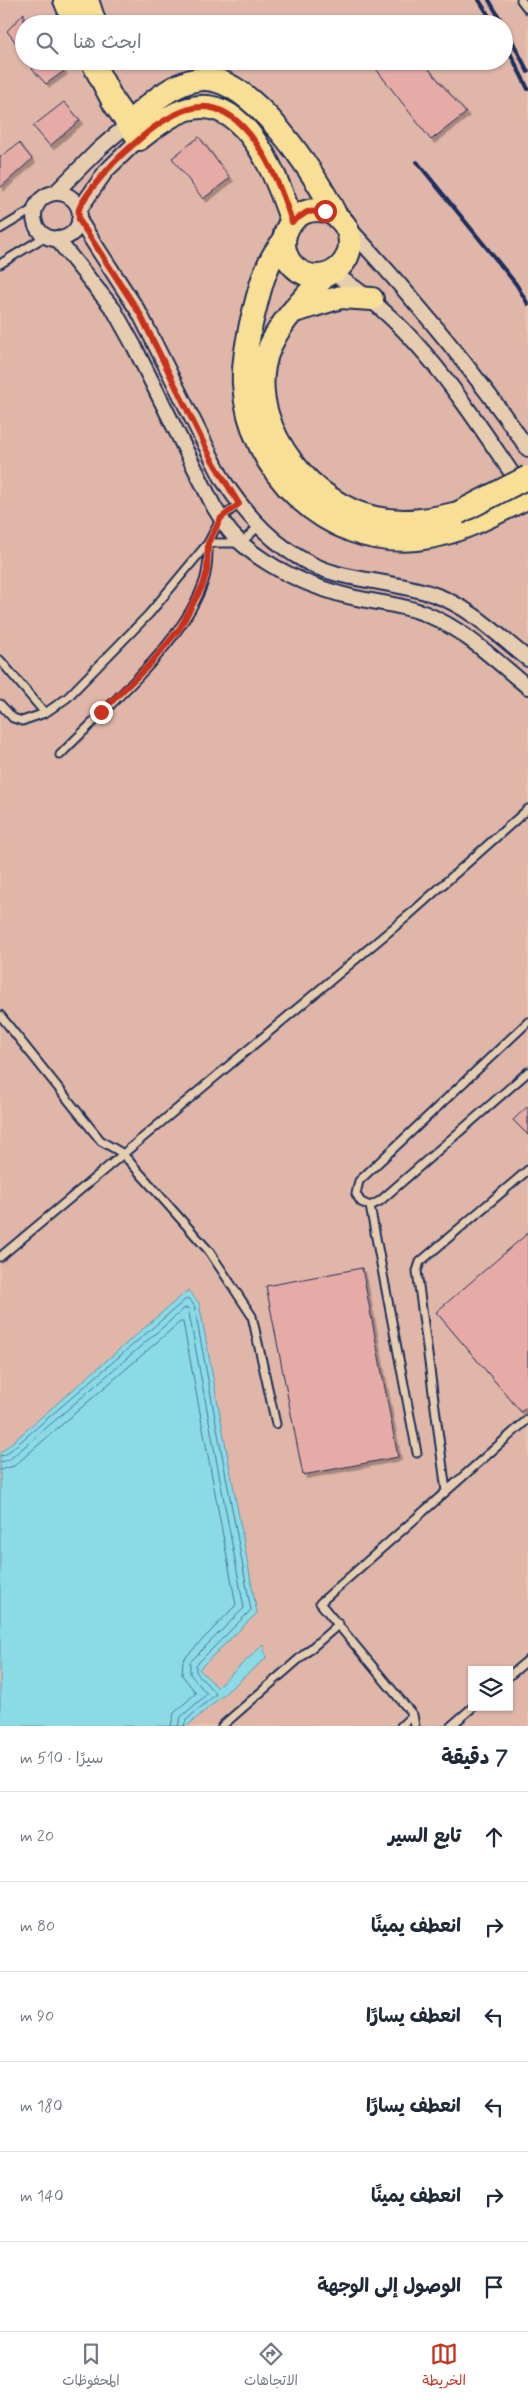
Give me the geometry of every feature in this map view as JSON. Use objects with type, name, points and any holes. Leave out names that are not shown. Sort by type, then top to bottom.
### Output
[{"type":"main road","points":[[71,7],[82,15]]},
{"type":"main road","points":[[97,70],[114,103],[138,128]]},
{"type":"main road","points":[[113,70],[138,128]]},
{"type":"main road","points":[[138,128],[164,95],[193,80],[216,80],[231,85],[257,106],[300,156],[351,239],[351,248],[344,263],[329,274],[292,312],[269,351],[264,366],[263,389],[268,413],[277,437],[289,459],[304,478],[351,510],[375,518],[400,521],[461,521],[528,496]]},
{"type":"main road","points":[[138,128],[188,109],[213,108],[240,123],[264,155],[288,231],[286,254],[299,271],[312,276],[329,274]]},
{"type":"main road","points":[[340,220],[325,211],[313,210],[301,214],[288,231],[267,270],[254,314],[245,357],[244,385],[249,414],[257,442],[273,469],[290,490],[310,509],[355,532],[386,539],[414,540],[440,536],[528,477]]},
{"type":"main road","points":[[292,312],[341,297],[372,299]]},
{"type":"street","points":[[138,128],[99,149],[55,193],[41,199],[35,208],[36,224],[51,237],[114,310],[221,518],[241,543],[277,567],[324,590],[411,609],[438,620],[484,650],[528,687]]},
{"type":"street","points":[[51,237],[71,234],[79,215],[106,171],[138,128]]},
{"type":"street","points":[[55,193],[70,197],[79,215],[140,314],[211,458],[239,504],[259,526],[293,553],[336,573],[416,589],[457,605],[528,659]]},
{"type":"street","points":[[340,220],[383,265],[467,365],[528,449]]},
{"type":"street","points":[[329,274],[372,299],[404,329],[476,421],[528,496]]},
{"type":"lane","points":[[521,0],[528,9]]},
{"type":"lane","points":[[0,229],[35,208]]},
{"type":"lane","points":[[0,264],[51,237]]},
{"type":"lane","points":[[0,704],[18,720],[28,720],[45,713],[67,698],[128,636],[208,543],[221,518],[239,504]]},
{"type":"lane","points":[[208,543],[241,543],[259,526]]},
{"type":"lane","points":[[60,755],[150,664],[180,628],[203,585],[207,571],[208,543]]},
{"type":"lane","points":[[0,660],[45,713]]},
{"type":"lane","points":[[0,1257],[410,914],[528,809]]},
{"type":"lane","points":[[0,1015],[101,1141],[122,1153],[209,1251],[247,1306],[252,1316],[276,1424]]},
{"type":"lane","points":[[528,1022],[359,1181],[356,1188],[357,1197],[365,1205],[370,1206],[387,1195],[528,1072]]},
{"type":"lane","points":[[446,1491],[417,1271],[420,1262],[528,1170]]},
{"type":"lane","points":[[370,1206],[417,1454]]},
{"type":"lane","points":[[415,1726],[413,1715],[320,1603],[528,1419]]},
{"type":"lane","points":[[222,1726],[339,1624]]},
{"type":"lane","points":[[513,1673],[528,1660]]},
{"type":"lane","points":[[451,1726],[468,1711]]},
{"type":"lane","points":[[401,1726],[413,1715]]},
{"type":"shaded area","points":[[0,0],[528,0],[528,1726],[187,1726],[266,1658],[263,1645],[217,1687],[0,1453]]},
{"type":"water","points":[[188,1290],[199,1303],[257,1613],[199,1669],[217,1687],[263,1645],[266,1658],[187,1726],[0,1726],[0,1453]]},
{"type":"building","points":[[15,23],[15,41],[7,31]]},
{"type":"building","points":[[33,70],[64,71],[46,84]]},
{"type":"building","points":[[377,70],[430,70],[466,113],[431,140]]},
{"type":"building","points":[[64,102],[80,120],[50,146],[33,126]]},
{"type":"building","points":[[199,137],[230,178],[203,199],[172,158]]},
{"type":"building","points":[[19,143],[32,159],[0,188],[0,157]]},
{"type":"building","points":[[528,1106],[528,1135],[513,1120]]},
{"type":"building","points":[[528,1233],[528,1406],[521,1412],[436,1312]]},
{"type":"building","points":[[362,1268],[398,1457],[303,1475],[266,1286]]},
{"type":"railway","points":[[479,0],[488,15]]},
{"type":"railway","points":[[489,0],[498,15]]},
{"type":"railway","points":[[513,43],[528,72]]},
{"type":"railway","points":[[513,59],[528,89]]},
{"type":"railway","points":[[417,162],[516,284],[528,304]]},
{"type":"route","points":[[101,712],[150,664],[180,628],[203,585],[207,571],[208,543],[221,518],[239,504],[211,458],[158,347],[140,314],[88,237],[79,220],[79,210],[106,171],[139,139],[169,118],[188,109],[202,107],[213,108],[226,114],[240,123],[254,139],[275,178],[292,222],[301,214],[313,210],[325,211]]}]
